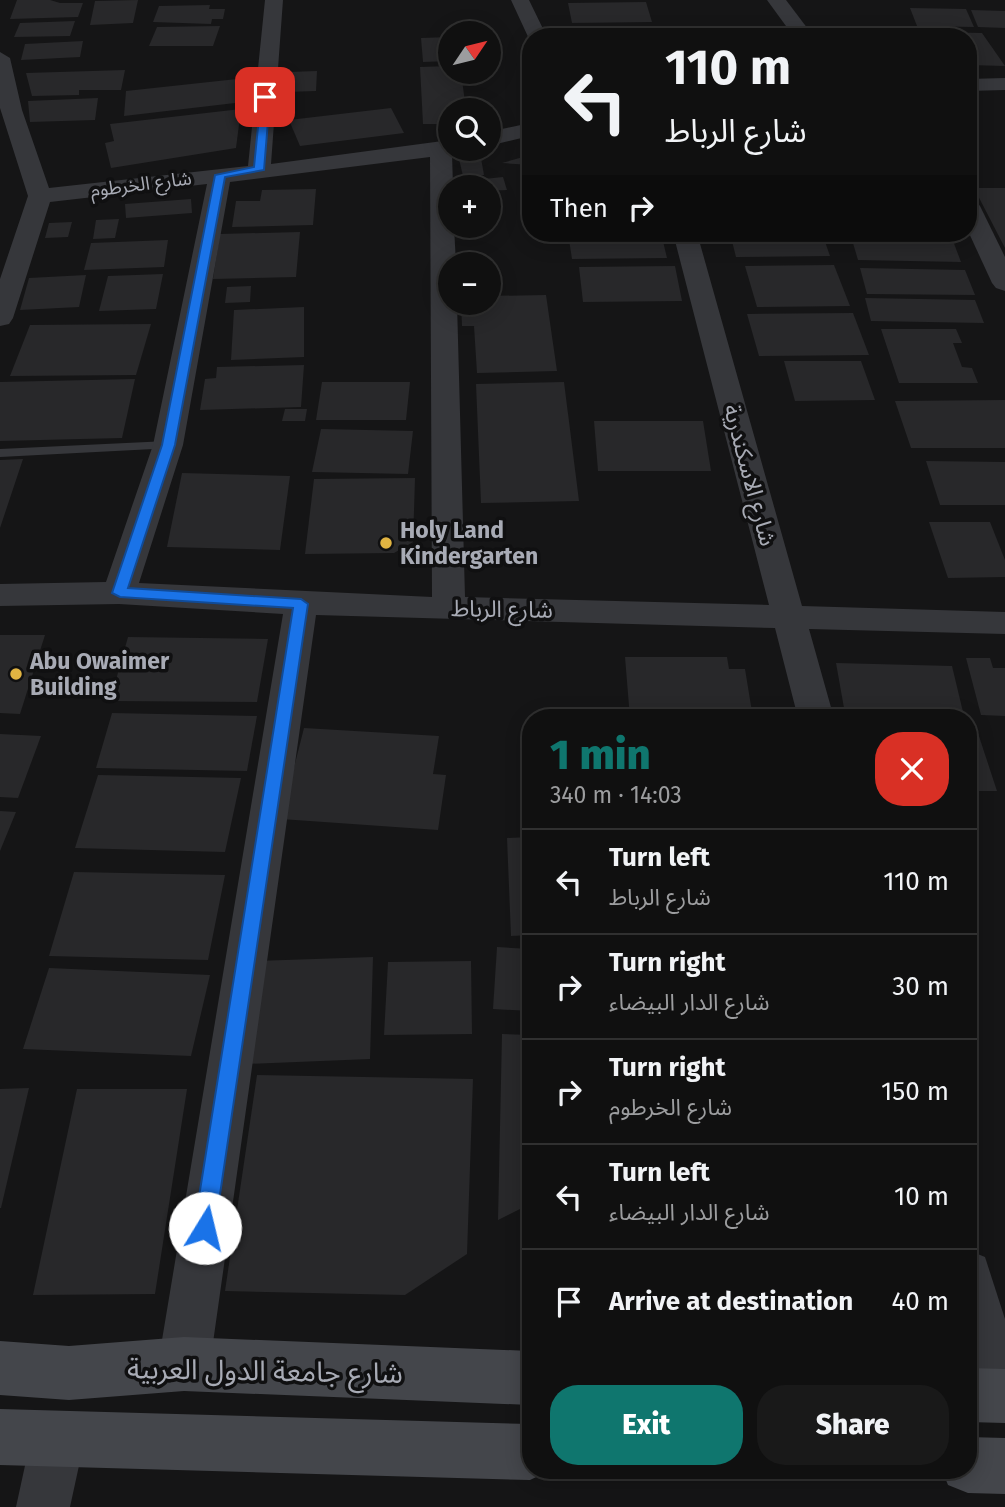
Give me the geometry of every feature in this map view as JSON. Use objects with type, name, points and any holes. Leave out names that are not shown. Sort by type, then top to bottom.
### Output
[{"type":"main road","name":"شارع جامعة الدول العربية","points":[[0,1368],[69,1373],[184,1364],[522,1378]]},
{"type":"main road","points":[[0,1437],[522,1452]]},
{"type":"main road","points":[[977,1465],[1005,1466]]},
{"type":"street","points":[[259,170],[274,0]]},
{"type":"street","points":[[520,0],[533,28]]},
{"type":"street","points":[[776,0],[797,28]]},
{"type":"street","points":[[0,58],[11,110],[40,195],[0,318]]},
{"type":"street","points":[[977,85],[1005,84]]},
{"type":"street","points":[[501,136],[522,132]]},
{"type":"street","name":"شارع الخرطوم","points":[[40,195],[438,149]]},
{"type":"street","points":[[445,161],[449,607]]},
{"type":"street","points":[[120,593],[168,445],[220,175]]},
{"type":"street","points":[[977,225],[1005,283]]},
{"type":"street","name":"شارع الاسكندرية","points":[[687,242],[814,709]]},
{"type":"street","name":"شارع الرباط","points":[[0,595],[120,593],[301,604],[1005,623]]},
{"type":"street","points":[[184,1364],[301,604]]},
{"type":"street","points":[[977,1323],[989,1389]]},
{"type":"street","points":[[43,1507],[58,1438]]},
{"type":"lane","points":[[0,453],[168,445]]},
{"type":"building","points":[[17,0],[83,3],[78,17],[10,19]]},
{"type":"building","points":[[138,0],[133,23],[90,25],[95,1]]},
{"type":"building","points":[[646,2],[652,22],[572,23],[568,3]]},
{"type":"building","points":[[210,5],[209,9],[225,9],[223,19],[212,19],[211,24],[153,22],[159,6]]},
{"type":"building","points":[[910,8],[966,9],[974,27],[917,26]]},
{"type":"building","points":[[971,10],[1005,11],[1005,28],[978,27]]},
{"type":"building","points":[[75,21],[70,36],[14,37],[20,23]]},
{"type":"building","points":[[220,26],[213,46],[149,46],[157,27]]},
{"type":"building","points":[[977,33],[982,33],[1005,66],[977,65]]},
{"type":"building","points":[[438,37],[438,61],[423,62],[421,38]]},
{"type":"building","points":[[83,41],[80,57],[21,60],[25,44]]},
{"type":"building","points":[[438,66],[438,84],[463,84],[464,98],[438,98],[438,124],[423,124],[420,67]]},
{"type":"building","points":[[125,70],[121,90],[79,90],[79,95],[32,96],[26,73]]},
{"type":"building","points":[[317,71],[316,91],[286,92],[288,72]]},
{"type":"building","points":[[237,79],[235,103],[124,116],[126,91]]},
{"type":"building","points":[[98,98],[95,120],[30,122],[28,101]]},
{"type":"building","points":[[391,108],[404,133],[300,146],[289,120]]},
{"type":"building","points":[[241,109],[236,148],[111,168],[105,143],[114,141],[110,124]]},
{"type":"building","points":[[522,157],[522,164],[502,163]]},
{"type":"building","points":[[459,161],[482,161],[484,175],[463,175]]},
{"type":"building","points":[[503,177],[507,190],[501,190]]},
{"type":"building","points":[[977,188],[1005,188],[1005,248],[977,194]]},
{"type":"building","points":[[316,189],[313,225],[232,227],[236,201],[260,201],[262,190]]},
{"type":"building","points":[[191,199],[192,213],[126,218],[125,204]]},
{"type":"building","points":[[119,219],[115,238],[93,239],[96,220]]},
{"type":"building","points":[[72,222],[68,237],[45,238],[49,223]]},
{"type":"building","points":[[300,232],[296,277],[213,279],[220,234]]},
{"type":"building","points":[[168,240],[164,267],[84,270],[91,243]]},
{"type":"building","points":[[569,242],[663,242],[667,258],[572,259]]},
{"type":"building","points":[[732,242],[825,242],[830,256],[736,257]]},
{"type":"building","points":[[853,242],[953,242],[961,262],[858,260]]},
{"type":"building","points":[[834,265],[850,306],[757,307],[745,266]]},
{"type":"building","points":[[675,266],[682,301],[583,302],[579,267]]},
{"type":"building","points":[[860,268],[965,270],[975,295],[867,294]]},
{"type":"building","points":[[163,274],[156,309],[99,311],[108,276]]},
{"type":"building","points":[[86,275],[79,307],[20,310],[29,278]]},
{"type":"building","points":[[251,286],[250,302],[225,303],[227,287]]},
{"type":"building","points":[[546,295],[557,371],[477,373],[474,326],[462,326],[462,315],[501,315],[501,296]]},
{"type":"building","points":[[865,298],[975,300],[984,323],[871,321]]},
{"type":"building","points":[[304,307],[304,357],[231,360],[234,310]]},
{"type":"building","points":[[853,313],[869,355],[759,356],[747,314]]},
{"type":"building","points":[[151,324],[136,375],[10,376],[30,325]]},
{"type":"building","points":[[881,329],[956,329],[962,343],[953,343],[962,367],[972,368],[978,383],[899,383]]},
{"type":"building","points":[[784,361],[861,361],[875,400],[795,401]]},
{"type":"building","points":[[304,365],[301,407],[200,410],[205,379],[216,378],[217,367]]},
{"type":"building","points":[[135,379],[122,438],[0,441],[0,382]]},
{"type":"building","points":[[322,382],[410,382],[406,420],[316,420]]},
{"type":"building","points":[[564,382],[579,501],[481,503],[476,384]]},
{"type":"building","points":[[1005,400],[1005,448],[911,448],[895,401]]},
{"type":"building","points":[[285,409],[307,409],[305,421],[282,421]]},
{"type":"building","points":[[594,421],[703,421],[711,471],[598,471]]},
{"type":"building","points":[[321,429],[413,431],[408,474],[312,472]]},
{"type":"building","points":[[23,459],[0,528],[0,460]]},
{"type":"building","points":[[926,461],[1005,462],[1005,505],[940,505]]},
{"type":"building","points":[[182,473],[290,476],[280,550],[167,547]]},
{"type":"building","points":[[415,478],[413,542],[394,553],[305,554],[314,479]]},
{"type":"building","points":[[929,522],[990,522],[1005,560],[1005,577],[948,578]]},
{"type":"building","name":"Abu Owaimer Building","points":[[0,635],[45,635],[20,714],[0,713]]},
{"type":"building","points":[[128,637],[268,639],[257,702],[110,701]]},
{"type":"building","points":[[625,657],[727,657],[729,669],[745,669],[752,709],[629,709]]},
{"type":"building","points":[[966,658],[990,658],[993,668],[1005,668],[1005,716],[981,715]]},
{"type":"building","points":[[836,663],[952,666],[962,709],[874,709],[844,708]]},
{"type":"building","points":[[112,713],[257,716],[247,771],[96,768]]},
{"type":"building","points":[[304,728],[439,736],[433,774],[446,775],[438,830],[281,819]]},
{"type":"building","points":[[977,730],[997,791],[977,791]]},
{"type":"building","points":[[0,734],[41,736],[18,798],[0,797]]},
{"type":"building","points":[[98,775],[241,778],[225,852],[75,848]]},
{"type":"building","points":[[0,811],[16,812],[0,851]]},
{"type":"building","points":[[522,837],[522,935],[511,936],[507,838]]},
{"type":"building","points":[[74,872],[225,875],[208,960],[49,956]]},
{"type":"building","points":[[497,947],[522,949],[522,1011],[493,1009]]},
{"type":"building","points":[[373,957],[370,1059],[246,1064],[256,961]]},
{"type":"building","points":[[471,961],[472,1034],[384,1035],[388,962]]},
{"type":"building","points":[[49,968],[210,975],[191,1056],[23,1049]]},
{"type":"building","points":[[502,1034],[522,1035],[522,1208],[498,1220]]},
{"type":"building","points":[[257,1075],[473,1079],[467,1254],[405,1295],[225,1291]]},
{"type":"building","points":[[29,1088],[1,1208],[0,1208],[0,1089]]},
{"type":"building","points":[[77,1089],[187,1089],[155,1294],[33,1295]]},
{"type":"place","name":"Holy Land Kindergarten","points":[[386,543]]},
{"type":"place","name":"Abu Owaimer Building","points":[[16,674]]},
{"type":"route","points":[[205,1228],[301,604],[120,593],[168,445],[220,175],[259,170],[265,97]]}]
